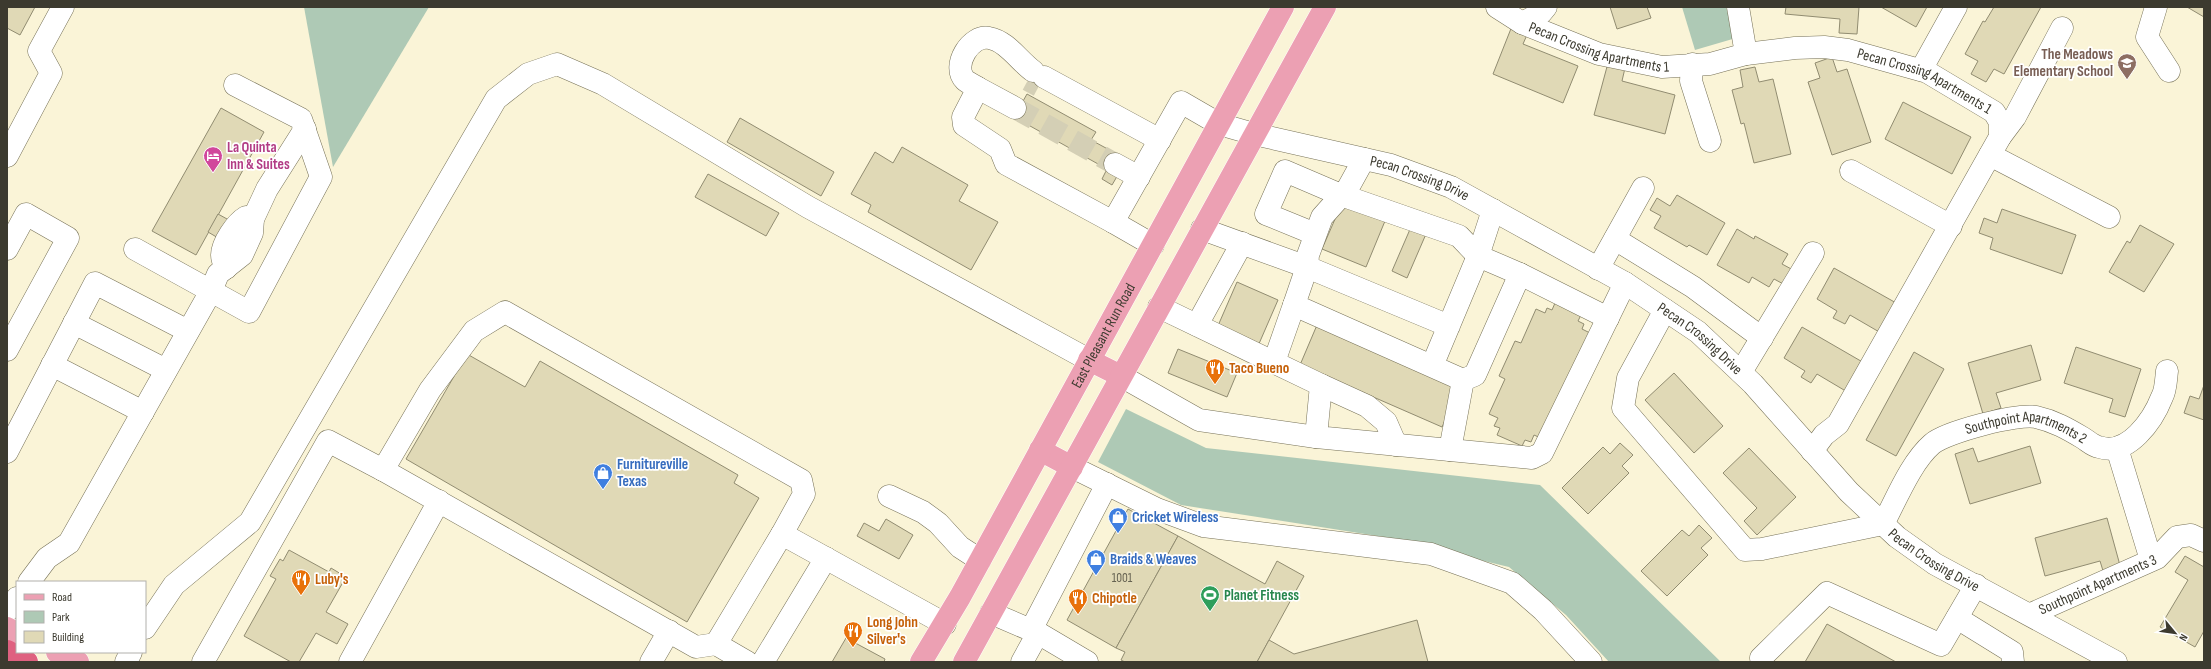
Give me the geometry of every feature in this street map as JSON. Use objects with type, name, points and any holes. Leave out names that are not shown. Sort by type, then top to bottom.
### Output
[{"type":"highway","points":[[7,651],[27,662]]},
{"type":"main road","name":"East Pleasant Run Road","points":[[921,662],[960,597],[1283,7]]},
{"type":"main road","points":[[964,662],[1325,7]]},
{"type":"main road","points":[[1090,360],[1121,376]]},
{"type":"main road","points":[[1040,450],[1072,467]]},
{"type":"main road","points":[[960,597],[991,613]]},
{"type":"main road","points":[[7,628],[16,632]]},
{"type":"main road","points":[[59,653],[78,662]]},
{"type":"street","points":[[7,156],[51,73],[39,51],[63,7]]},
{"type":"street","name":"Pecan Crossing Apartments 1","points":[[1498,7],[1522,23],[1599,54],[1631,62],[1662,67],[1710,64],[1746,54],[1824,47],[1862,54],[1921,70],[1994,112],[2000,122],[1995,146]]},
{"type":"street","points":[[1522,23],[1541,13],[1546,7]]},
{"type":"street","points":[[1738,7],[1746,54]]},
{"type":"street","points":[[1921,70],[1956,7]]},
{"type":"street","points":[[2156,7],[2147,37],[2170,71]]},
{"type":"street","points":[[1812,451],[1824,435],[1838,424],[1995,146],[2015,117],[2062,28]]},
{"type":"street","points":[[1015,108],[964,80],[960,70],[963,57],[970,46],[979,38],[988,37],[998,41],[1039,75],[1160,140],[1113,222]]},
{"type":"street","points":[[146,627],[174,585],[250,522],[496,99],[528,74],[557,64],[603,84],[808,207],[1090,360]]},
{"type":"street","points":[[1692,64],[1691,81],[1710,141]]},
{"type":"street","points":[[135,249],[249,312],[321,177],[302,119],[235,85]]},
{"type":"street","points":[[978,88],[963,117],[964,125],[1000,149],[1006,164],[1153,245]]},
{"type":"street","name":"Pecan Crossing Drive","points":[[1160,140],[1181,102],[1219,124],[1254,134],[1391,165],[1451,188],[1492,210],[1625,283],[1698,332],[1741,372],[1849,492],[1897,537],[1935,564],[2031,614],[2116,662]]},
{"type":"street","points":[[30,581],[47,558],[69,543],[211,291],[218,274],[242,255],[252,232],[253,219],[267,189],[305,129]]},
{"type":"street","points":[[1995,146],[2109,217]]},
{"type":"street","points":[[1274,362],[1307,266],[1308,255],[1322,217],[1348,188],[1364,159]]},
{"type":"street","points":[[1115,164],[1139,177]]},
{"type":"street","points":[[1315,234],[1266,214],[1285,171],[1342,195],[1459,236],[1478,256],[1520,274],[1608,318]]},
{"type":"street","points":[[1851,171],[1951,226]]},
{"type":"street","points":[[1598,269],[1643,188]]},
{"type":"street","points":[[1432,366],[1478,256],[1492,210]]},
{"type":"street","points":[[7,249],[26,214],[68,238],[7,350]]},
{"type":"street","points":[[1202,229],[1307,266],[1449,326]]},
{"type":"street","points":[[1615,239],[1693,287],[1762,338]]},
{"type":"street","points":[[1197,325],[1242,243]]},
{"type":"street","points":[[1741,372],[1813,253]]},
{"type":"street","points":[[1294,305],[1463,380],[1475,375],[1520,274]]},
{"type":"street","points":[[7,452],[95,283],[188,331]]},
{"type":"street","points":[[1121,376],[1199,420],[1316,437],[1532,458],[1542,453],[1625,283]]},
{"type":"street","points":[[1159,307],[1321,384],[1372,410],[1386,422],[1396,445]]},
{"type":"street","points":[[1665,310],[1628,378],[1624,408],[1745,550],[1762,549],[1883,524]]},
{"type":"street","points":[[383,470],[430,390],[474,332],[505,312],[801,480],[804,494],[782,534],[716,644]]},
{"type":"street","points":[[74,323],[166,370]]},
{"type":"street","points":[[52,365],[143,412]]},
{"type":"street","points":[[2151,560],[2117,448],[2135,438],[2151,418],[2163,396],[2167,370]]},
{"type":"street","points":[[1450,450],[1463,380]]},
{"type":"street","points":[[1316,437],[1321,384]]},
{"type":"street","name":"Southpoint Apartments 2","points":[[1883,524],[1918,460],[1933,443],[1955,434],[2005,418],[2035,417],[2059,424],[2099,448],[2117,448]]},
{"type":"street","points":[[203,662],[328,440],[439,501],[696,647],[716,644],[747,662]]},
{"type":"street","points":[[1072,467],[1157,509],[1203,526],[1431,554],[1512,583],[1543,610],[1591,662]]},
{"type":"street","points":[[1022,662],[1034,631],[1107,484]]},
{"type":"street","points":[[889,496],[923,512],[938,523],[960,547],[980,560]]},
{"type":"street","points":[[350,662],[439,501]]},
{"type":"street","points":[[782,534],[945,624]]},
{"type":"street","name":"Southpoint Apartments 3","points":[[2031,614],[2151,560],[2170,547],[2177,537],[2191,535],[2204,541]]},
{"type":"street","points":[[763,662],[826,558]]},
{"type":"street","points":[[1762,662],[1761,658],[1827,594],[1941,645],[1976,585]]},
{"type":"street","points":[[7,612],[16,599]]},
{"type":"street","points":[[991,613],[1034,631],[1073,659]]},
{"type":"street","points":[[1957,618],[2012,652],[2012,662]]},
{"type":"street","points":[[651,662],[668,631]]},
{"type":"street","points":[[126,662],[130,653]]},
{"type":"green space","points":[[304,7],[429,7],[333,167]]},
{"type":"green space","points":[[1682,7],[1726,7],[1736,38],[1695,50]]},
{"type":"green space","points":[[1126,409],[1206,448],[1540,485],[1721,662],[1609,662],[1566,615],[1509,567],[1384,537],[1181,505],[1098,462]]},
{"type":"building","points":[[7,7],[35,7],[20,35],[7,28]]},
{"type":"building","points":[[1610,7],[1647,7],[1651,18],[1617,29]]},
{"type":"building","points":[[1786,7],[1859,7],[1857,34],[1839,33],[1840,19],[1785,14]]},
{"type":"building","points":[[1881,7],[1927,7],[1916,27]]},
{"type":"building","points":[[1994,7],[2041,7],[2004,74],[1994,69],[1986,82],[1971,74],[1978,61],[1965,54],[1983,21],[1985,22]]},
{"type":"building","points":[[2187,7],[2204,7],[2204,17]]},
{"type":"building","points":[[1514,21],[1530,28],[1523,44],[1578,66],[1563,103],[1493,74]]},
{"type":"building","points":[[1832,57],[1837,72],[1847,69],[1871,142],[1832,155],[1808,82],[1820,78],[1815,63]]},
{"type":"building","points":[[1608,63],[1625,68],[1622,81],[1675,95],[1665,134],[1594,115]]},
{"type":"building","points":[[1755,67],[1759,82],[1773,79],[1791,154],[1754,163],[1744,123],[1741,124],[1732,90],[1743,87],[1740,70]]},
{"type":"building","points":[[1027,94],[1096,132],[1091,140],[1117,154],[1119,173],[1112,185],[1102,179],[1107,169],[1014,117]]},
{"type":"building","points":[[1903,102],[1971,137],[1952,174],[1885,139]]},
{"type":"building","name":"La Quinta Inn & Suites","points":[[221,108],[264,132],[196,255],[152,231]]},
{"type":"building","points":[[740,118],[834,172],[821,196],[727,142]]},
{"type":"building","points":[[902,147],[968,185],[959,201],[998,222],[971,270],[868,212],[871,205],[851,194],[875,152],[893,163]]},
{"type":"building","points":[[708,174],[779,213],[766,236],[695,197]]},
{"type":"building","points":[[1677,195],[1725,223],[1707,255],[1689,245],[1687,247],[1654,228],[1661,216],[1650,210],[1657,198],[1670,206]]},
{"type":"building","points":[[1342,203],[1385,221],[1366,267],[1322,249]]},
{"type":"building","points":[[2002,209],[2076,235],[2062,274],[1990,249],[1993,238],[1979,233],[1984,218],[1997,223]]},
{"type":"building","points":[[218,214],[247,230],[237,249],[208,232]]},
{"type":"building","points":[[2140,225],[2174,244],[2144,292],[2109,272],[2127,241],[2130,243]]},
{"type":"building","points":[[1411,227],[1426,234],[1407,278],[1392,271]]},
{"type":"building","points":[[1737,229],[1754,239],[1755,236],[1788,254],[1782,264],[1795,271],[1787,286],[1774,279],[1769,287],[1752,277],[1749,283],[1717,265]]},
{"type":"building","points":[[1834,268],[1898,304],[1881,333],[1850,315],[1845,324],[1833,318],[1837,311],[1817,299]]},
{"type":"building","points":[[1237,282],[1278,300],[1258,346],[1217,328]]},
{"type":"building","points":[[1555,303],[1581,315],[1578,321],[1584,324],[1582,329],[1592,334],[1545,440],[1534,435],[1531,442],[1525,440],[1522,446],[1497,435],[1500,428],[1494,426],[1498,418],[1489,414],[1505,379],[1499,376],[1515,341],[1521,343],[1536,309],[1545,313],[1547,308],[1552,310]]},
{"type":"building","points":[[1317,325],[1460,388],[1442,427],[1300,365]]},
{"type":"building","points":[[1802,327],[1866,364],[1849,393],[1817,374],[1811,383],[1801,377],[1805,371],[1784,358]]},
{"type":"building","points":[[2031,345],[2041,380],[1996,393],[2001,408],[1983,414],[1968,363]]},
{"type":"building","points":[[2076,347],[2141,369],[2125,417],[2109,412],[2113,399],[2064,383]]},
{"type":"building","name":"Taco Bueno","points":[[1178,349],[1237,373],[1227,397],[1168,373]]},
{"type":"building","points":[[1914,352],[1944,369],[1896,456],[1866,440]]},
{"type":"building","name":"Furnitureville Texas","points":[[467,354],[525,387],[540,361],[738,475],[734,483],[759,498],[687,622],[406,459]]},
{"type":"building","points":[[1674,373],[1723,426],[1694,453],[1645,400]]},
{"type":"building","points":[[2204,385],[2204,420],[2184,413],[2190,396],[2199,399]]},
{"type":"building","points":[[1620,443],[1633,455],[1622,466],[1629,473],[1588,514],[1562,488],[1603,447],[1610,454]]},
{"type":"building","points":[[2030,446],[2041,483],[1970,504],[1955,454],[1973,448],[1978,462]]},
{"type":"building","points":[[1749,448],[1796,497],[1757,535],[1744,521],[1757,508],[1723,473]]},
{"type":"building","points":[[1128,509],[1178,536],[1116,648],[1067,620]]},
{"type":"building","points":[[2107,518],[2121,569],[2104,574],[2100,561],[2045,576],[2035,538]]},
{"type":"building","points":[[886,519],[913,535],[899,559],[857,536],[864,523],[879,531]]},
{"type":"building","points":[[1699,525],[1712,538],[1701,548],[1708,555],[1667,596],[1641,571],[1682,530],[1689,536]]},
{"type":"building","name":"Planet Fitness","points":[[1178,536],[1265,584],[1277,561],[1304,576],[1257,662],[1125,662],[1121,660],[1125,652],[1116,648]]},
{"type":"building","name":"Luby's","points":[[289,550],[329,572],[331,568],[346,577],[326,612],[348,624],[337,644],[316,633],[299,662],[291,662],[244,636],[276,579],[270,576],[280,559],[283,561]]},
{"type":"building","points":[[2185,556],[2204,567],[2204,631],[2195,647],[2160,627],[2188,580],[2175,572]]},
{"type":"building","points":[[1417,620],[1428,662],[1257,662],[1269,640],[1294,654]]},
{"type":"building","points":[[1827,624],[1896,662],[1805,662]]},
{"type":"building","name":"Long John Silver's","points":[[846,638],[885,659],[884,662],[832,662]]},
{"type":"tunnel","points":[[1028,80],[1039,86]]},
{"type":"tunnel","points":[[1015,108],[1115,164]]},
{"type":"place","name":"The Meadows Elementary School","points":[[2127,80]]},
{"type":"place","name":"La Quinta Inn & Suites","points":[[213,173]]},
{"type":"place","name":"Taco Bueno","points":[[1215,385]]},
{"type":"place","name":"Furnitureville Texas","points":[[603,490]]},
{"type":"place","name":"Cricket Wireless","points":[[1118,534]]},
{"type":"place","name":"Braids & Weaves","points":[[1096,576]]},
{"type":"place","name":"Luby's","points":[[301,596]]},
{"type":"place","name":"Planet Fitness","points":[[1210,612]]},
{"type":"place","name":"Chipotle","points":[[1078,615]]},
{"type":"place","name":"Long John Silver's","points":[[853,648]]}]
